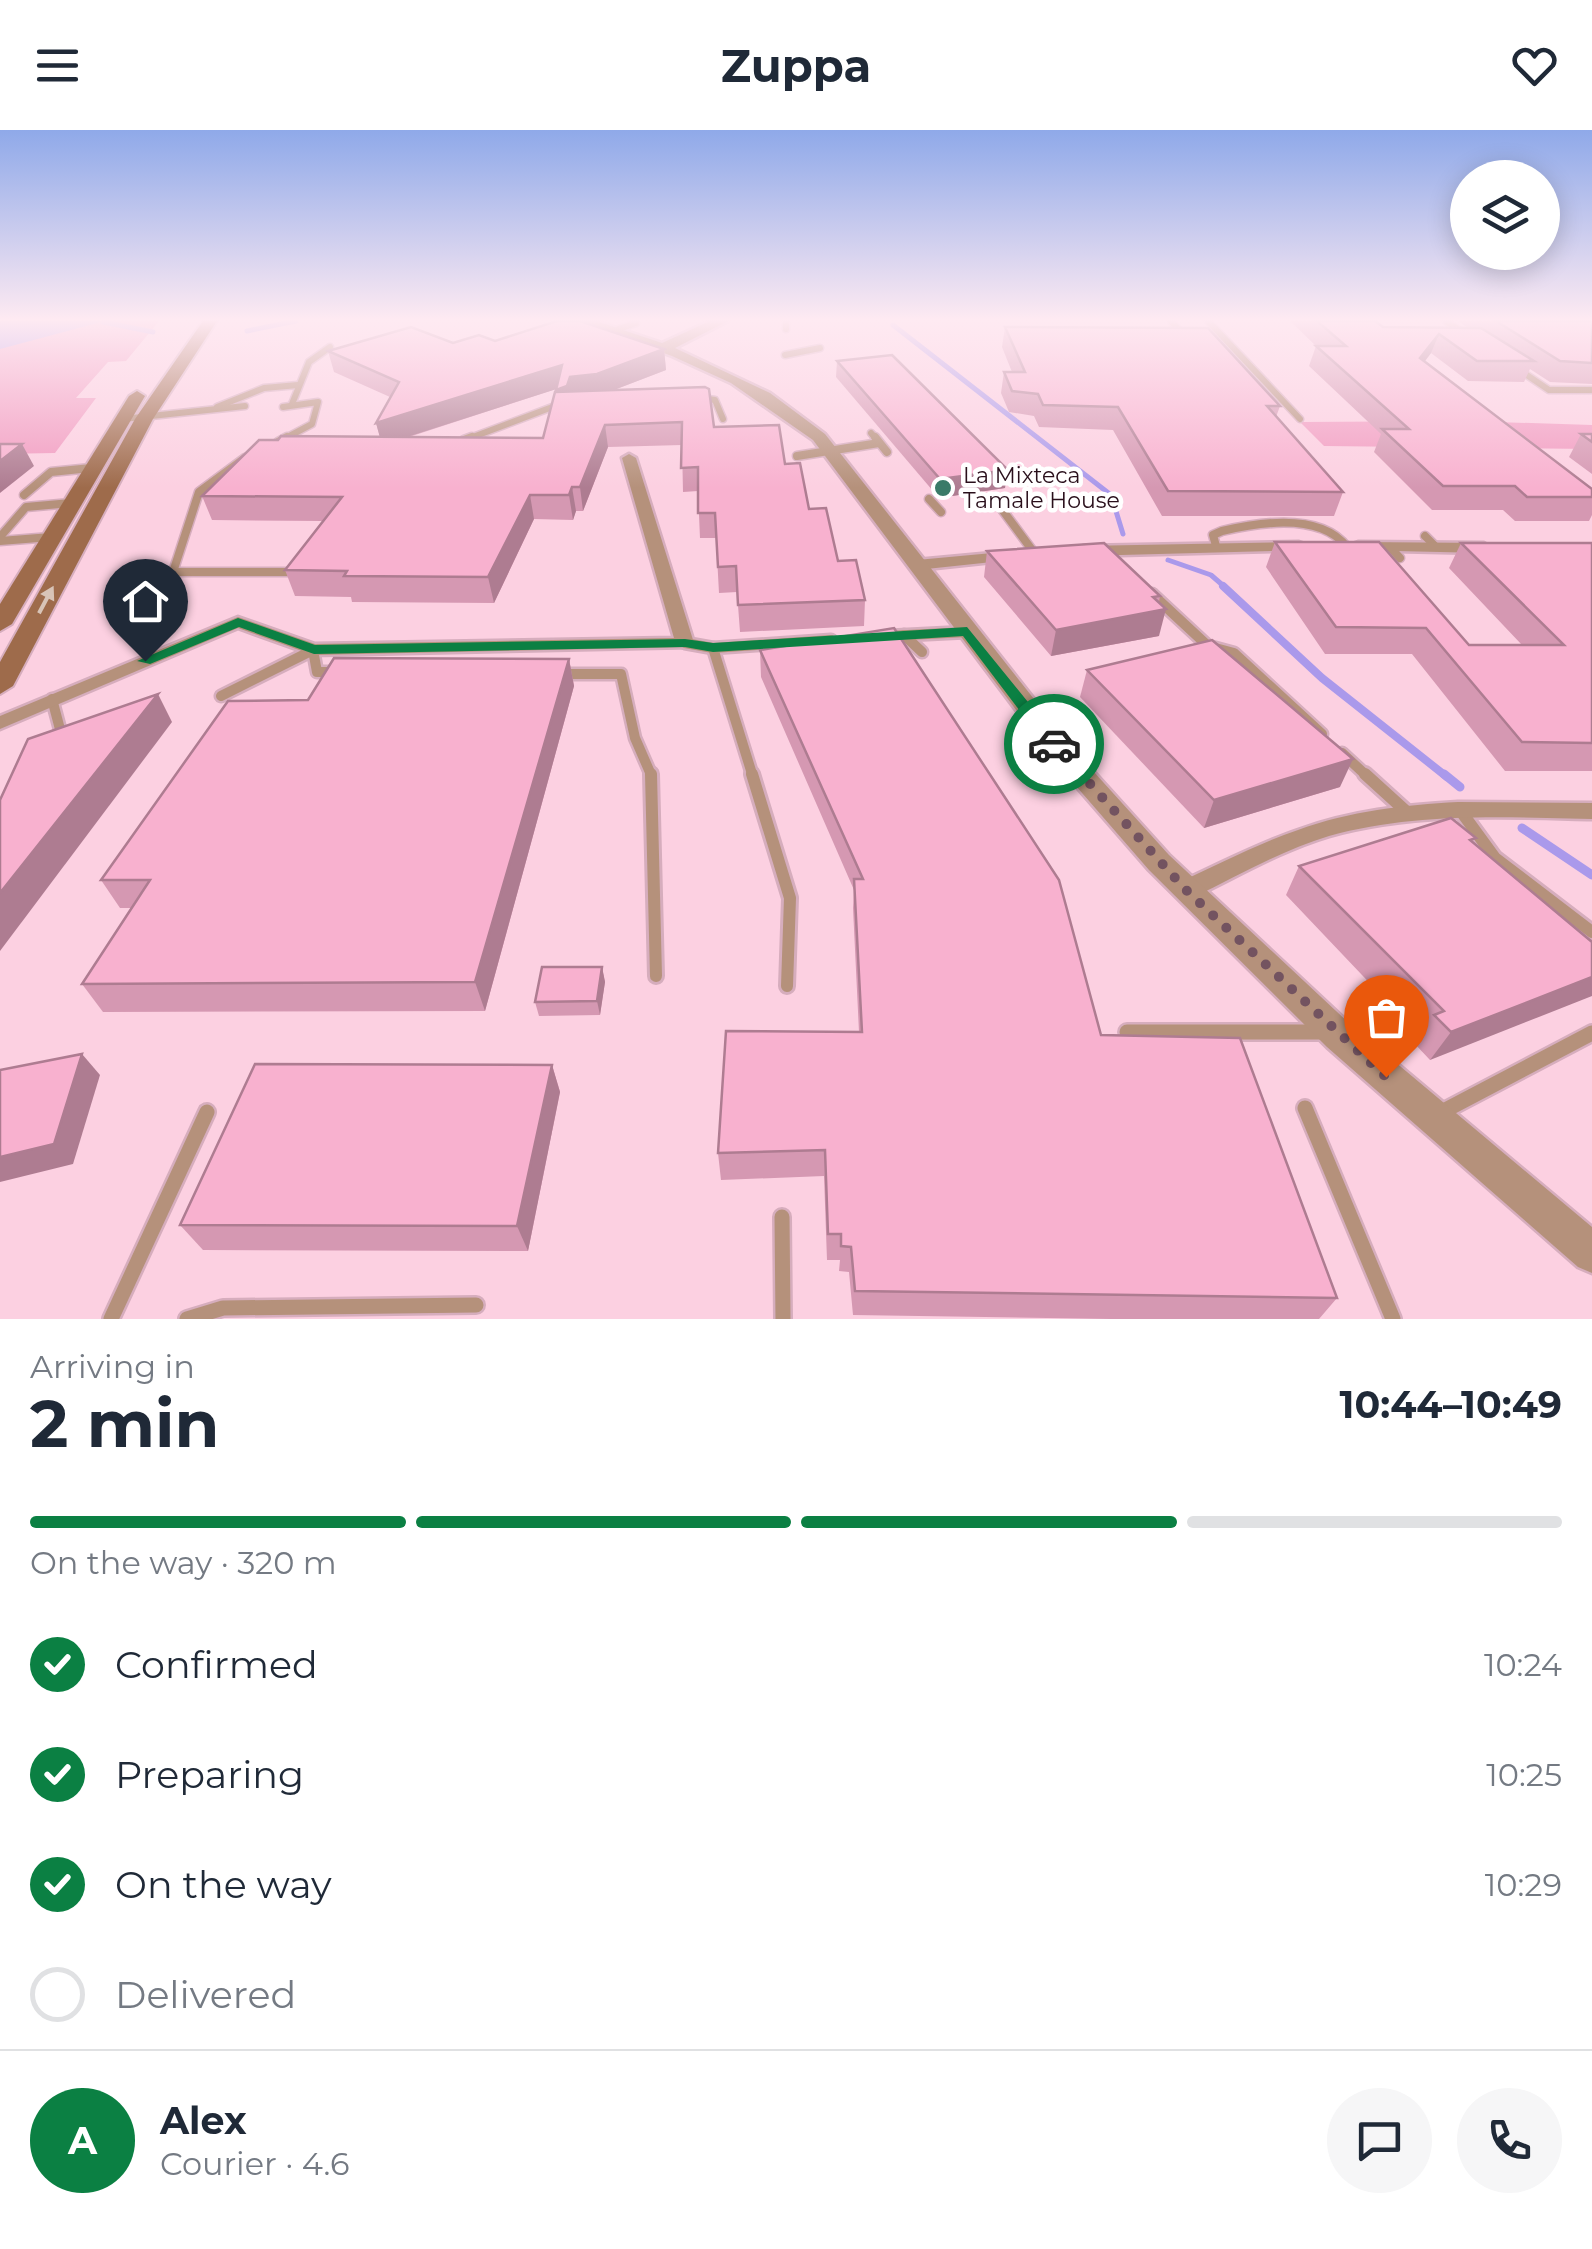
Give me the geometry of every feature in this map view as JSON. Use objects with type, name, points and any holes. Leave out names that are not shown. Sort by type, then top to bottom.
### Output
[{"type":"main road","points":[[0,624],[91,468],[152,376]]},
{"type":"main road","points":[[0,686],[145,417],[173,376]]},
{"type":"street","points":[[733,376],[788,409],[830,450],[1047,736],[1186,890],[1335,1032],[1592,1253]]},
{"type":"street","points":[[0,723],[238,622],[314,650],[685,643],[629,458]]},
{"type":"street","points":[[917,564],[1051,553],[1347,547],[1395,553],[1431,542],[1504,548]]},
{"type":"street","points":[[1186,890],[1326,829],[1409,814],[1460,810],[1592,811]]},
{"type":"lane","points":[[296,572],[173,572],[199,492],[237,462],[312,424],[318,402],[287,404],[303,376]]},
{"type":"lane","points":[[1260,376],[1300,419]]},
{"type":"lane","points":[[1529,376],[1549,390],[1592,390]]},
{"type":"lane","points":[[207,412],[264,388],[298,385]]},
{"type":"lane","points":[[694,396],[714,400],[723,419]]},
{"type":"lane","points":[[451,443],[555,406]]},
{"type":"lane","points":[[122,419],[243,409]]},
{"type":"lane","points":[[871,433],[887,452]]},
{"type":"lane","points":[[797,456],[879,443]]},
{"type":"lane","points":[[24,494],[50,472],[91,468]]},
{"type":"lane","points":[[930,500],[941,512]]},
{"type":"lane","points":[[0,539],[26,507],[71,503]]},
{"type":"lane","points":[[998,504],[1051,553]]},
{"type":"lane","points":[[0,539],[52,537]]},
{"type":"lane","points":[[1146,588],[1208,646],[1234,653],[1409,814]]},
{"type":"lane","points":[[866,637],[967,632]]},
{"type":"lane","points":[[904,634],[922,652]]},
{"type":"lane","points":[[685,643],[713,648],[846,638]]},
{"type":"lane","points":[[713,648],[790,898],[787,986]]},
{"type":"lane","points":[[222,696],[314,650],[317,672],[355,672]]},
{"type":"lane","points":[[545,674],[621,674],[635,738],[654,780],[656,976]]},
{"type":"lane","points":[[49,746],[61,733],[52,700]]},
{"type":"lane","points":[[1460,810],[1496,858],[1592,932]]},
{"type":"lane","points":[[1126,1032],[1335,1032]]},
{"type":"lane","points":[[1432,1116],[1592,1033]]},
{"type":"lane","points":[[1305,1108],[1393,1319]]},
{"type":"lane","points":[[111,1319],[208,1112]]},
{"type":"lane","points":[[782,1216],[784,1319]]},
{"type":"lane","points":[[187,1319],[222,1308],[476,1305]]},
{"type":"shaded area","points":[[0,376],[95,376],[76,398],[96,398],[55,453],[0,454]]},
{"type":"shaded area","points":[[1300,422],[1592,425],[1592,449],[1324,446]]},
{"type":"building","points":[[386,376],[525,376],[376,423],[399,382]]},
{"type":"building","points":[[559,376],[575,376],[570,377],[567,386],[556,390]]},
{"type":"building","points":[[851,376],[914,376],[1008,470],[940,479]]},
{"type":"building","points":[[1006,376],[1253,376],[1280,406],[1267,406],[1343,492],[1168,491],[1118,407],[1043,405],[1038,394],[1012,391]]},
{"type":"building","points":[[1350,376],[1444,376],[1592,489],[1592,497],[1527,497],[1515,486],[1443,486],[1382,429],[1409,429]]},
{"type":"building","points":[[709,389],[714,427],[779,425],[785,464],[800,463],[809,509],[826,508],[838,561],[856,560],[865,600],[738,605],[736,566],[718,567],[715,513],[698,513],[698,467],[681,468],[682,422],[605,425],[580,487],[572,487],[569,495],[530,495],[488,577],[344,576],[347,571],[285,570],[342,497],[202,496],[259,440],[278,440],[281,436],[543,438],[555,392]]},
{"type":"building","points":[[0,444],[22,444],[0,461]]},
{"type":"building","points":[[1275,542],[1379,542],[1469,645],[1564,645],[1461,543],[1592,543],[1592,743],[1522,742],[1426,628],[1336,627]]},
{"type":"building","points":[[1104,543],[1160,596],[1153,597],[1166,609],[1056,630],[987,551]]},
{"type":"building","points":[[894,628],[1059,880],[1101,1035],[1240,1038],[1337,1298],[855,1291],[851,1247],[841,1246],[841,1234],[828,1234],[825,1150],[718,1153],[726,1031],[862,1032],[854,879],[863,879],[760,650]]},
{"type":"building","points":[[1212,640],[1353,759],[1214,800],[1087,670]]},
{"type":"building","points":[[334,658],[569,659],[475,982],[82,984],[150,880],[101,880],[228,701],[308,700]]},
{"type":"building","points":[[158,694],[0,893],[0,800],[28,739]]},
{"type":"building","points":[[1451,818],[1476,838],[1470,840],[1592,942],[1592,977],[1451,1032],[1434,1015],[1444,1011],[1299,866]]},
{"type":"building","points":[[542,967],[602,967],[597,1001],[535,1002]]},
{"type":"building","points":[[82,1054],[54,1144],[0,1157],[0,1070]]},
{"type":"building","points":[[255,1064],[552,1065],[517,1226],[180,1225]]},
{"type":"waterway","points":[[959,376],[1111,495],[1123,534]]},
{"type":"waterway","points":[[1168,560],[1211,575],[1226,588]]},
{"type":"waterway","points":[[1223,586],[1322,678],[1447,777]]},
{"type":"waterway","points":[[1444,774],[1460,787]]},
{"type":"waterway","points":[[1522,828],[1592,875]]},
{"type":"way so far","points":[[1054,744],[1186,890],[1386,1077]]},
{"type":"place","name":"La Mixteca Tamale House","points":[[943,488]]},
{"type":"route","points":[[145,661],[238,622],[314,650],[685,643],[713,648],[967,632],[1054,744]]}]
